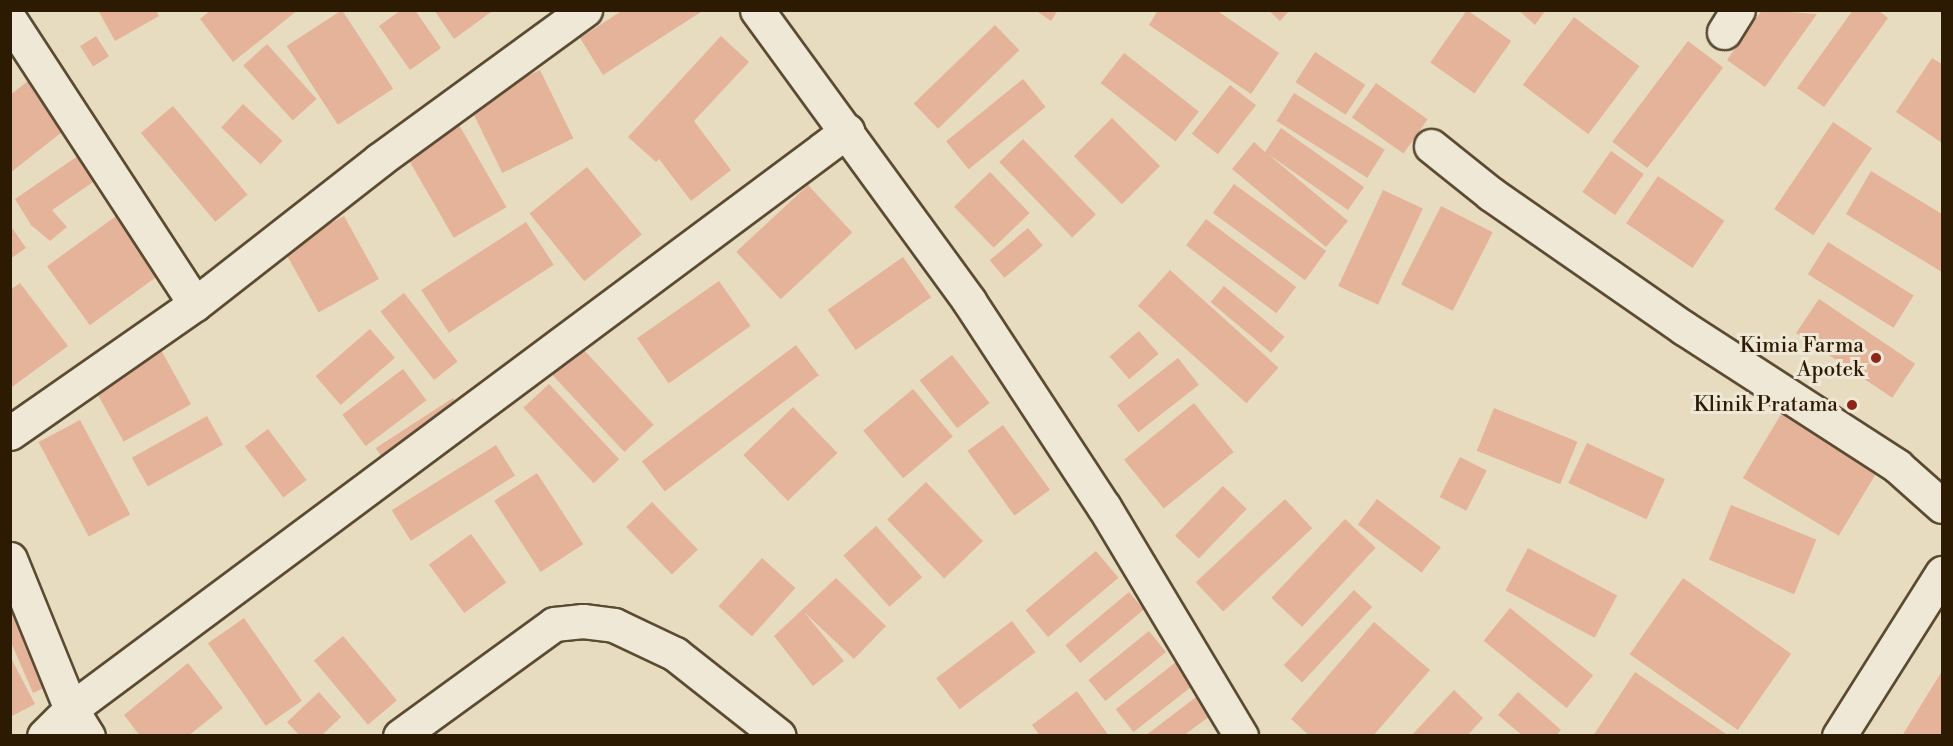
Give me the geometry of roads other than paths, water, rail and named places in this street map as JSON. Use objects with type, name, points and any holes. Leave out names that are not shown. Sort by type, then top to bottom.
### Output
[{"type":"street","points":[[10,433],[195,304],[379,160],[585,10]]},
{"type":"street","points":[[757,10],[969,301],[1077,463],[1241,735]]},
{"type":"street","points":[[10,20],[195,304]]},
{"type":"street","points":[[44,735],[80,722],[847,131]]},
{"type":"street","points":[[1431,146],[1491,194],[1684,328],[1897,466],[1942,506]]},
{"type":"street","points":[[10,559],[80,722]]},
{"type":"street","points":[[1839,735],[1942,573]]},
{"type":"street","points":[[400,735],[554,624],[583,621],[614,626],[675,654],[779,735]]},
{"type":"place","name":"Kimia Farma Apotek","points":[[1876,358]]},
{"type":"place","name":"Klinik Pratama","points":[[1852,405]]}]
